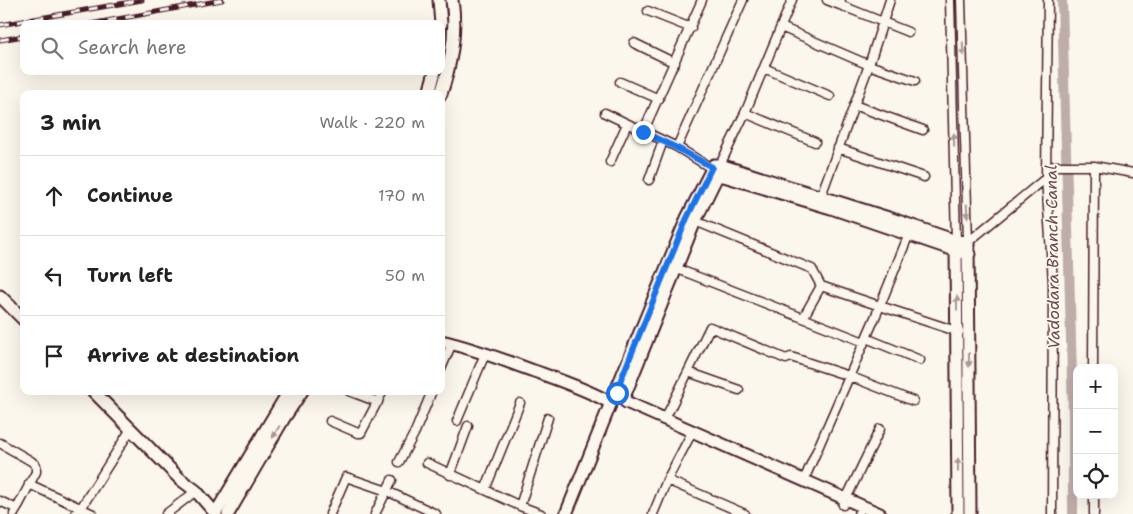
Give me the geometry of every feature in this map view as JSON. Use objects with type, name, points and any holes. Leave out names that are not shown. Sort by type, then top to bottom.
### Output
[{"type":"street","points":[[439,0],[441,20]]},
{"type":"street","points":[[442,90],[448,73],[451,51],[454,12],[452,0]]},
{"type":"street","points":[[643,132],[702,0]]},
{"type":"street","points":[[677,148],[743,0]]},
{"type":"street","points":[[574,514],[687,218],[718,169],[745,113],[792,0]]},
{"type":"street","points":[[827,0],[841,2],[882,23],[908,32]]},
{"type":"street","points":[[819,200],[869,65],[890,0]]},
{"type":"street","points":[[950,0],[956,246],[958,514]]},
{"type":"street","points":[[961,0],[968,248],[970,514]]},
{"type":"street","points":[[1048,0],[1046,178],[1053,283],[1052,514]]},
{"type":"street","points":[[648,11],[691,28]]},
{"type":"street","points":[[781,26],[869,65],[915,81]]},
{"type":"street","points":[[634,43],[675,63]]},
{"type":"street","points":[[764,68],[830,96]]},
{"type":"street","points":[[430,90],[434,75]]},
{"type":"street","points":[[620,82],[659,98]]},
{"type":"street","points":[[854,105],[923,130]]},
{"type":"street","points":[[604,113],[718,169],[819,200],[956,246]]},
{"type":"street","points":[[745,113],[815,142]]},
{"type":"street","points":[[610,162],[626,124]]},
{"type":"street","points":[[649,180],[663,141]]},
{"type":"street","points":[[838,148],[924,177]]},
{"type":"street","points":[[968,248],[1046,178],[1053,166],[1092,166],[1133,174]]},
{"type":"street","points":[[1092,166],[1092,364]]},
{"type":"street","points":[[566,514],[718,169]]},
{"type":"street","points":[[819,200],[909,234],[968,248]]},
{"type":"street","points":[[694,221],[812,268],[821,286],[957,332],[969,334]]},
{"type":"street","points":[[804,480],[880,306],[909,234]]},
{"type":"street","points":[[675,268],[803,318],[920,360]]},
{"type":"street","points":[[803,318],[821,286]]},
{"type":"street","points":[[0,296],[20,316]]},
{"type":"street","points":[[665,419],[710,327],[786,359],[791,356],[913,401]]},
{"type":"street","points":[[447,342],[665,419],[804,480],[845,502],[860,513]]},
{"type":"street","points":[[457,421],[485,354]]},
{"type":"street","points":[[688,372],[739,390]]},
{"type":"street","points":[[97,395],[180,479],[216,511],[229,514],[299,395]]},
{"type":"street","points":[[216,511],[287,395]]},
{"type":"street","points":[[360,395],[378,402]]},
{"type":"street","points":[[330,421],[358,434],[361,433],[381,395]]},
{"type":"street","points":[[399,462],[415,432],[430,395]]},
{"type":"street","points":[[617,401],[689,438],[845,502],[880,514]]},
{"type":"street","points":[[485,490],[520,403]]},
{"type":"street","points":[[520,506],[548,418]]},
{"type":"street","points":[[450,475],[468,426]]},
{"type":"street","points":[[75,514],[81,508],[131,429]]},
{"type":"street","points":[[845,502],[880,429]]},
{"type":"street","points":[[653,514],[667,480],[689,438]]},
{"type":"street","points":[[0,443],[36,465],[36,472],[15,511],[0,500]]},
{"type":"street","points":[[427,463],[450,475],[541,514]]},
{"type":"street","points":[[330,514],[346,477],[387,491],[427,512],[436,514]]},
{"type":"street","points":[[375,514],[392,480]]},
{"type":"street","points":[[667,480],[745,514]]},
{"type":"street","points":[[29,484],[93,514]]},
{"type":"street","points":[[166,514],[198,493]]},
{"type":"street","points":[[1094,499],[1094,514]]},
{"type":"waterway","name":"Vadodara Branch Canal","points":[[1062,0],[1073,415],[1073,514]]},
{"type":"railway","points":[[28,20],[142,0]]},
{"type":"railway","points":[[112,20],[222,0]]},
{"type":"railway","points":[[0,25],[20,21]]},
{"type":"railway","points":[[0,40],[20,37]]},
{"type":"route","points":[[617,393],[615,394],[687,218],[712,167],[643,132]]}]
